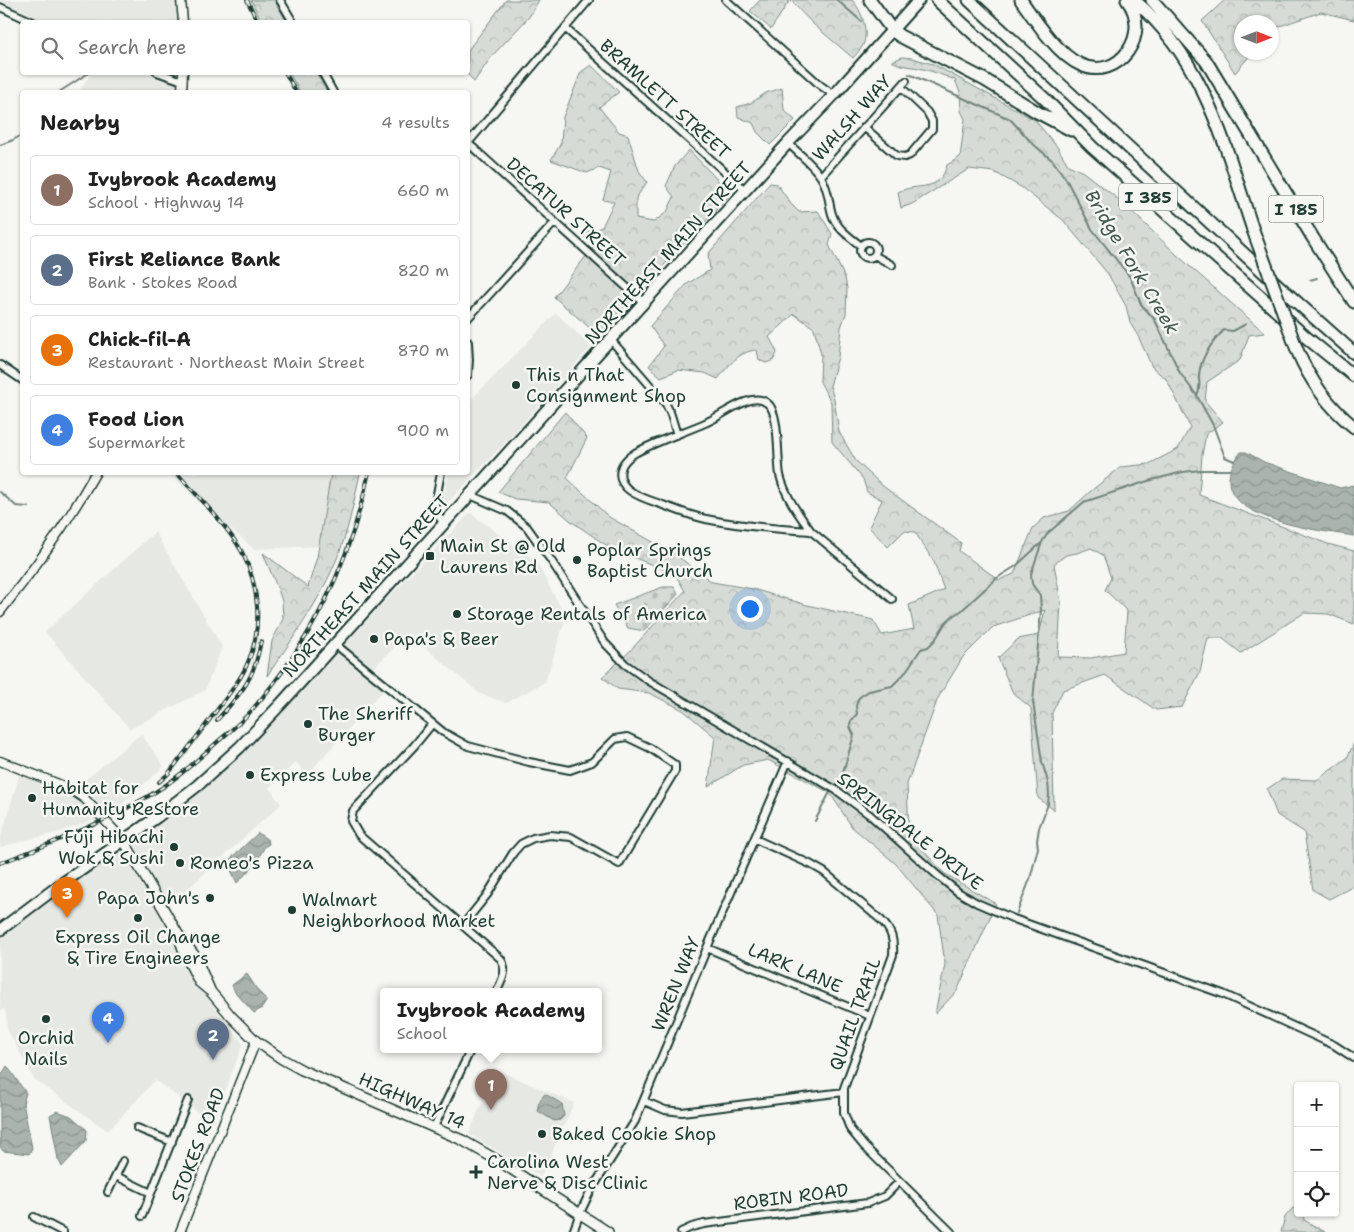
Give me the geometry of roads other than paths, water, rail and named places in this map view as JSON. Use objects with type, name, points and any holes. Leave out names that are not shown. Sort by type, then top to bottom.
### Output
[{"type":"highway","points":[[870,0],[892,30],[910,42],[977,75],[1037,112],[1081,135]]},
{"type":"highway","name":"I 385","points":[[937,0],[970,32],[1046,99],[1092,147],[1308,338],[1354,376]]},
{"type":"highway","name":"I 385","points":[[969,0],[1354,353]]},
{"type":"highway","points":[[1021,0],[1062,51],[1080,65],[1094,68],[1108,66],[1117,62],[1125,55],[1133,43],[1136,19],[1127,0]]},
{"type":"highway","name":"I 185","points":[[1134,0],[1173,42],[1199,83],[1217,121],[1253,230],[1307,373],[1326,401],[1354,427]]},
{"type":"highway","name":"I 185","points":[[1152,0],[1206,61],[1354,302]]},
{"type":"highway","points":[[1162,0],[1206,61]]},
{"type":"main road","name":"NORTHEAST MAIN STREET","points":[[0,930],[170,807],[225,762],[274,712],[788,143],[834,96],[918,0]]},
{"type":"main road","name":"HIGHWAY 14","points":[[124,841],[178,934],[184,952],[199,982],[211,992],[256,1042],[298,1068],[434,1127],[497,1160],[608,1232]]},
{"type":"street","points":[[182,0],[183,20]]},
{"type":"street","points":[[280,0],[292,20]]},
{"type":"street","points":[[470,141],[589,0]]},
{"type":"street","points":[[726,0],[820,86],[834,96]]},
{"type":"street","points":[[0,7],[29,20]]},
{"type":"street","name":"BRAMLETT STREET","points":[[565,28],[746,191]]},
{"type":"street","points":[[165,75],[183,82]]},
{"type":"street","points":[[182,90],[183,75]]},
{"type":"street","points":[[324,75],[332,90]]},
{"type":"street","name":"WALSH WAY","points":[[820,176],[906,81]]},
{"type":"street","points":[[864,128],[897,156],[905,157],[910,155],[932,129],[932,121],[927,112],[901,87]]},
{"type":"street","points":[[788,143],[820,176],[829,193],[832,215],[836,222],[861,246]]},
{"type":"street","name":"DECATUR STREET","points":[[470,145],[644,303]]},
{"type":"street","points":[[470,316],[555,222]]},
{"type":"street","points":[[866,242],[871,243],[876,248],[874,255],[870,258],[862,256],[861,246],[866,242]]},
{"type":"street","points":[[874,255],[892,265]]},
{"type":"street","points":[[611,340],[666,404],[672,415],[677,435]]},
{"type":"street","points":[[0,365],[20,379]]},
{"type":"street","points":[[811,531],[706,518],[648,500],[629,491],[623,484],[621,470],[625,461],[636,453],[707,422],[746,402],[756,400],[766,402],[772,408],[775,416],[778,462],[783,485],[801,518],[811,531],[892,600]]},
{"type":"street","points":[[0,612],[56,539],[94,475]]},
{"type":"street","points":[[440,475],[434,505],[435,511],[444,524]]},
{"type":"street","name":"SPRINGDALE DRIVE","points":[[470,495],[507,511],[526,527],[550,559],[605,643],[625,664],[788,761],[863,809],[958,892],[977,903],[1014,919],[1223,994],[1334,1045],[1354,1058]]},
{"type":"street","points":[[335,644],[432,724],[468,746],[570,770],[586,765],[598,757],[615,739],[623,736],[630,737],[669,759],[676,767],[619,864],[571,837],[550,835],[533,838],[522,844],[513,853],[487,895],[462,925]]},
{"type":"street","points":[[432,724],[353,811],[351,821],[360,835],[499,956],[503,962],[504,975],[498,988]]},
{"type":"street","points":[[0,761],[69,788],[85,799],[124,841]]},
{"type":"street","name":"WREN WAY","points":[[573,1232],[590,1192],[628,1134],[644,1101],[707,948],[788,761]]},
{"type":"street","name":"QUAIL TRAIL","points":[[754,839],[824,872],[882,920],[889,929],[893,938],[893,955],[844,1092],[844,1113],[850,1129],[864,1146],[951,1232]]},
{"type":"street","name":"LARK LANE","points":[[707,948],[870,1016]]},
{"type":"street","name":"STOKES ROAD","points":[[180,1232],[256,1042]]},
{"type":"street","points":[[434,1127],[469,1053]]},
{"type":"street","points":[[644,1101],[665,1110],[682,1112],[844,1092]]},
{"type":"street","points":[[142,1216],[188,1100]]},
{"type":"street","points":[[137,1128],[172,1142]]},
{"type":"street","points":[[108,1192],[123,1160]]},
{"type":"street","points":[[116,1176],[151,1193]]},
{"type":"street","name":"ROBIN ROAD","points":[[681,1232],[692,1226],[704,1224],[868,1202],[885,1196],[900,1182]]},
{"type":"street","points":[[34,1217],[63,1232]]},
{"type":"water","points":[[1241,452],[1246,452],[1264,462],[1340,488],[1354,485],[1354,536],[1288,524],[1264,516],[1244,506],[1232,492],[1230,474]]},
{"type":"water","points":[[258,833],[268,840],[269,844],[265,846],[256,863],[237,883],[227,862]]},
{"type":"water","points":[[247,974],[258,991],[267,1000],[262,1008],[254,1013],[235,992],[232,985]]},
{"type":"water","points":[[7,1066],[26,1093],[23,1103],[32,1148],[29,1154],[3,1151],[0,1146],[0,1078]]},
{"type":"water","points":[[545,1094],[562,1104],[564,1116],[560,1120],[554,1121],[538,1111],[539,1102]]},
{"type":"water","points":[[57,1111],[71,1116],[87,1130],[86,1141],[62,1167],[58,1159],[50,1115]]},
{"type":"waterway","points":[[837,0],[861,21]]},
{"type":"waterway","name":"Bridge Fork Creek","points":[[909,74],[1010,119],[1032,143],[1053,161],[1066,179],[1092,229],[1130,277],[1141,304],[1155,320],[1180,373],[1197,396],[1213,425],[1225,457],[1234,461]]},
{"type":"waterway","points":[[62,90],[85,75]]},
{"type":"waterway","points":[[0,145],[20,136]]},
{"type":"waterway","points":[[1310,280],[1317,278]]},
{"type":"waterway","points":[[1197,396],[1200,369],[1211,345],[1224,330],[1233,331],[1246,324]]},
{"type":"waterway","points":[[1017,913],[1030,879],[1038,848],[1039,828],[1048,804],[1049,794],[1033,702],[1041,610],[1040,595],[1032,584],[1031,574],[1042,542],[1048,533],[1084,502],[1148,481],[1183,472],[1230,470]]},
{"type":"waterway","points":[[0,492],[16,506],[28,507]]},
{"type":"waterway","points":[[836,785],[841,779],[854,735],[850,724],[857,714],[856,706],[858,699],[869,691],[892,686],[904,674],[921,649],[928,647],[935,640],[946,622],[997,578],[1016,566],[1040,544]]},
{"type":"waterway","points":[[815,821],[830,792]]},
{"type":"railway","points":[[247,0],[257,20]]},
{"type":"railway","points":[[287,75],[295,90]]},
{"type":"railway","points":[[159,782],[168,774],[238,681],[253,649],[257,621],[257,607],[252,578],[242,552],[220,521],[179,475]]},
{"type":"railway","points":[[0,863],[92,825],[128,808],[155,792],[190,766],[247,716],[293,657],[326,600],[351,539],[368,475]]},
{"type":"railway","points":[[217,720],[246,685],[255,666],[261,641]]},
{"type":"place","name":"This n That Consignment Shop","points":[[516,385]]},
{"type":"place","name":"Main St @ Old Laurens Rd","points":[[430,556]]},
{"type":"place","name":"Poplar Springs Baptist Church","points":[[577,560]]},
{"type":"place","name":"Storage Rentals of America","points":[[457,614]]},
{"type":"place","name":"Papa's & Beer","points":[[374,639]]},
{"type":"place","name":"The Sheriff Burger","points":[[308,724]]},
{"type":"place","name":"Express Lube","points":[[250,775]]},
{"type":"place","name":"Habitat for Humanity ReStore","points":[[32,798]]},
{"type":"place","name":"Fuji Hibachi Wok & Sushi","points":[[174,847]]},
{"type":"place","name":"Romeo's Pizza","points":[[180,863]]},
{"type":"place","name":"Papa John's","points":[[210,898]]},
{"type":"place","name":"Walmart Neighborhood Market","points":[[292,910]]},
{"type":"place","name":"Chick-fil-A","points":[[67,918]]},
{"type":"place","name":"Express Oil Change & Tire Engineers","points":[[138,918]]},
{"type":"place","name":"Orchid Nails","points":[[46,1019]]},
{"type":"place","name":"Food Lion","points":[[108,1043]]},
{"type":"place","name":"First Reliance Bank","points":[[213,1060]]},
{"type":"place","name":"Ivybrook Academy","points":[[491,1110]]},
{"type":"place","name":"Baked Cookie Shop","points":[[542,1134]]},
{"type":"place","name":"Carolina West Nerve & Disc Clinic","points":[[476,1172]]}]
